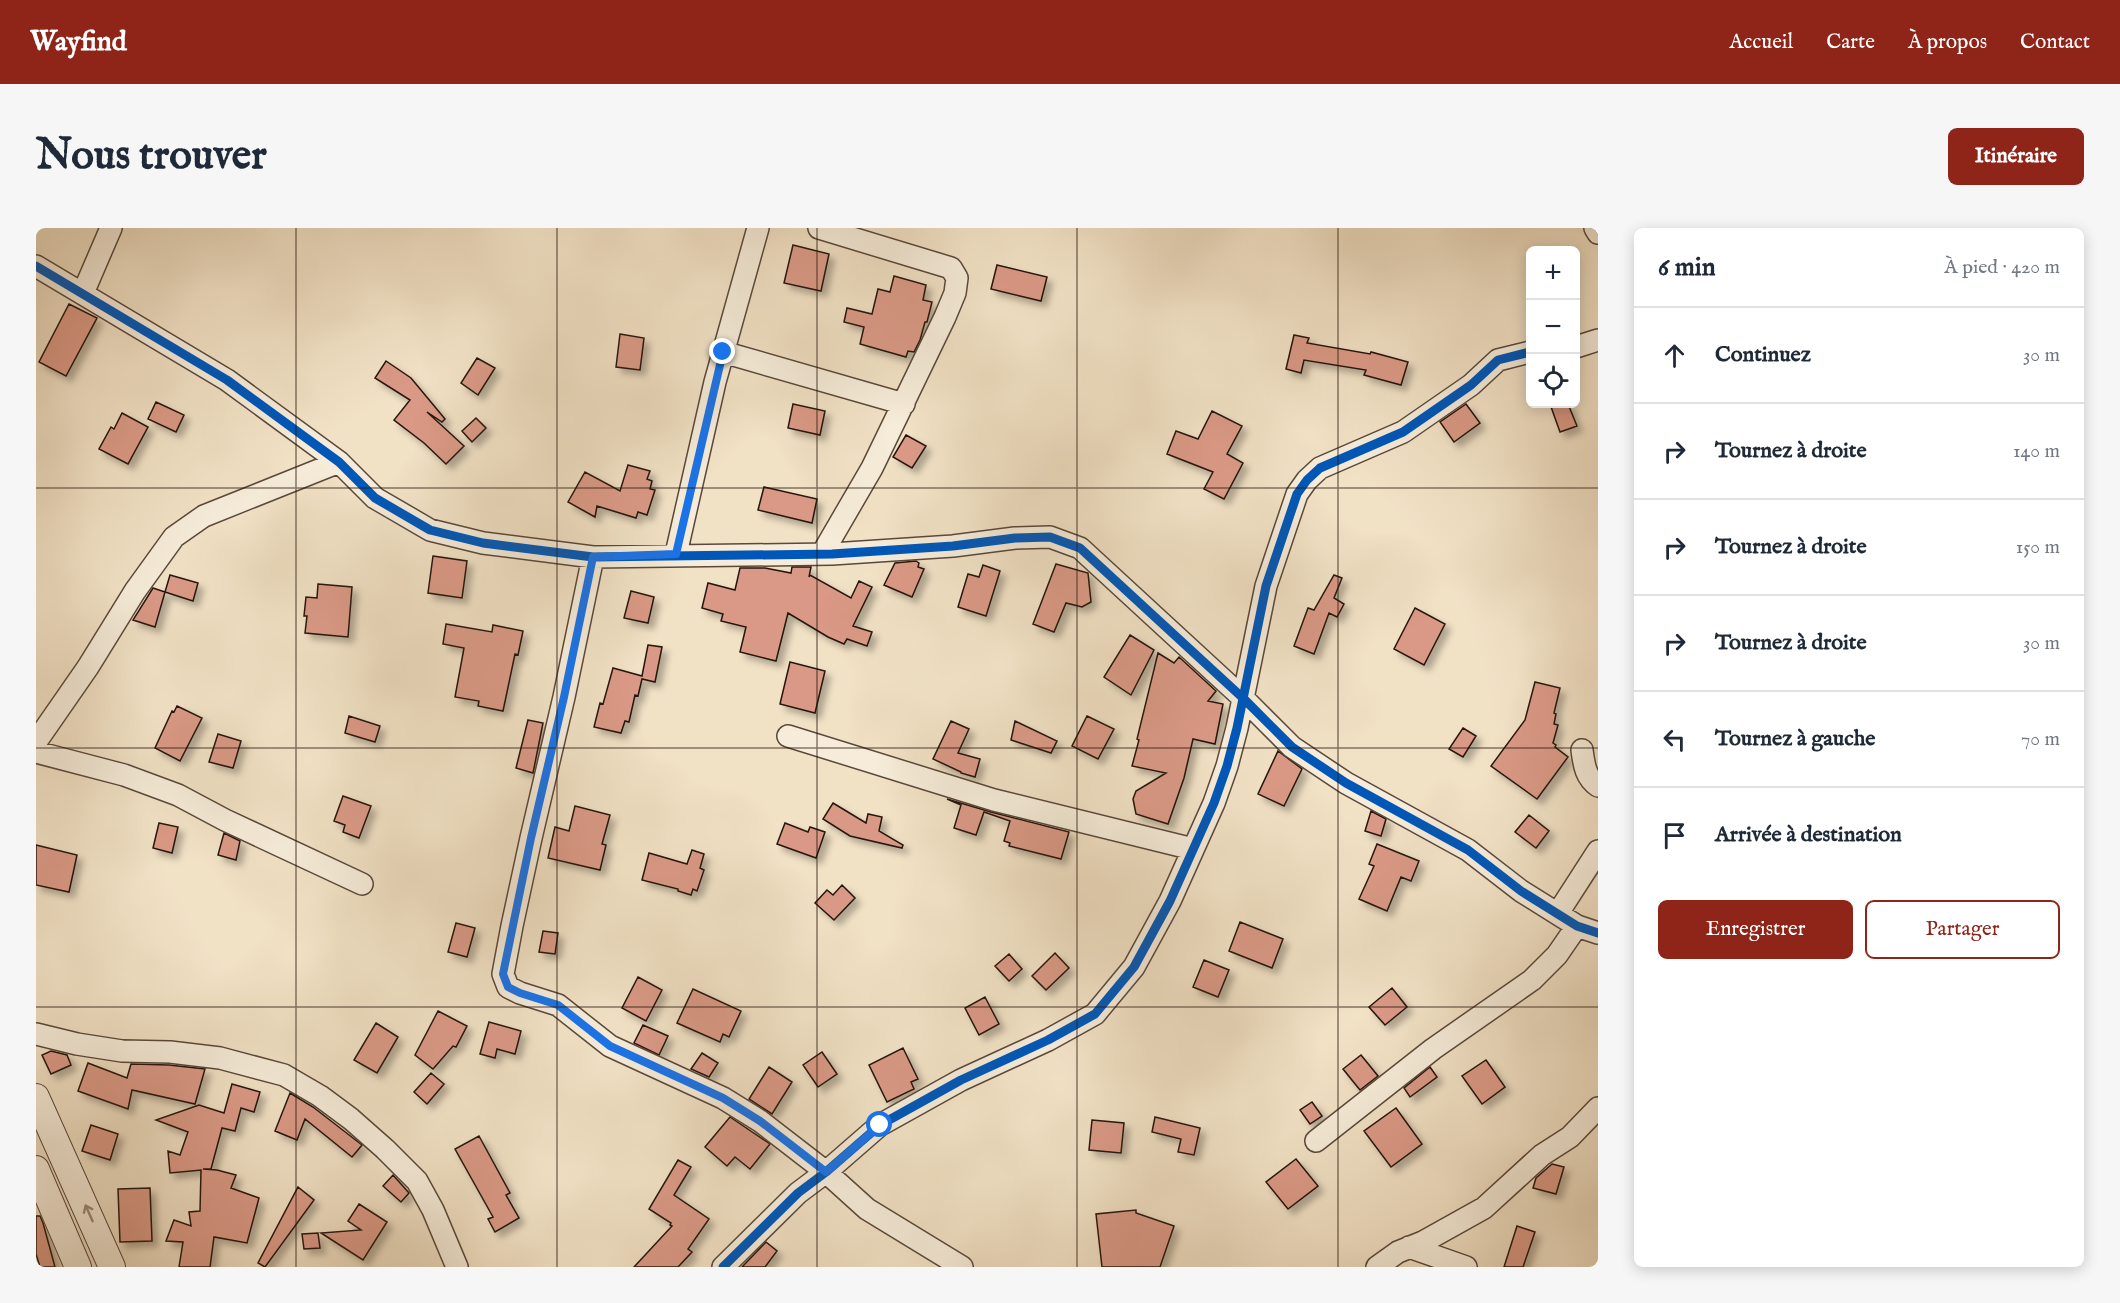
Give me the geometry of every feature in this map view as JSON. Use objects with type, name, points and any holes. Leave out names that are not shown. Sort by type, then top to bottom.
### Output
[{"type":"street","points":[[83,293],[111,228]]},
{"type":"street","points":[[676,554],[723,352],[758,228]]},
{"type":"street","points":[[819,228],[951,268],[957,278],[955,293],[945,317],[904,404],[872,468],[822,554]]},
{"type":"street","points":[[1595,228],[1598,233]]},
{"type":"street","points":[[36,266],[226,380],[339,462],[375,498],[430,530],[483,543],[593,557],[676,554],[822,554],[1050,537],[1080,548],[1244,699],[1292,747],[1346,783],[1468,850],[1521,891],[1577,926],[1598,933]]},
{"type":"street","points":[[1580,345],[1598,340]]},
{"type":"street","points":[[723,352],[904,404]]},
{"type":"street","points":[[723,1267],[782,1208],[880,1125],[961,1080],[1048,1040],[1095,1014],[1134,967],[1170,901],[1214,803],[1227,766],[1244,699],[1266,586],[1297,494],[1320,468],[1403,432],[1471,385],[1498,360],[1526,353]]},
{"type":"street","points":[[36,742],[88,667],[135,591],[174,537],[204,516],[339,462]]},
{"type":"street","points":[[593,557],[512,926],[503,974],[508,987],[558,1005],[610,1046],[723,1098],[760,1121],[826,1172],[867,1209],[962,1267]]},
{"type":"street","points":[[788,736],[994,800],[1193,849]]},
{"type":"street","points":[[1582,750],[1585,770],[1598,786]]},
{"type":"street","points":[[36,752],[124,775],[178,795],[225,820],[362,884]]},
{"type":"street","points":[[1558,913],[1598,851]]},
{"type":"street","points":[[1316,1141],[1433,1049],[1532,981],[1557,956],[1577,926]]},
{"type":"street","points":[[36,1034],[77,1044],[122,1051],[170,1052],[220,1058],[284,1075],[320,1096],[351,1119],[417,1181],[433,1210],[457,1267]]},
{"type":"street","points":[[36,1097],[112,1267]]},
{"type":"street","points":[[1377,1267],[1398,1252],[1423,1242],[1484,1208],[1542,1155],[1570,1137],[1598,1108]]},
{"type":"street","points":[[36,1169],[78,1267]]},
{"type":"street","points":[[1409,1247],[1466,1267]]},
{"type":"building","points":[[793,245],[829,254],[821,291],[784,283]]},
{"type":"building","points":[[997,265],[1047,277],[1041,301],[991,289]]},
{"type":"building","points":[[894,276],[926,285],[923,300],[932,302],[920,340],[914,352],[908,351],[906,357],[860,344],[864,327],[844,322],[847,308],[872,314],[878,289],[890,292]]},
{"type":"building","points":[[69,304],[97,318],[66,376],[39,362]]},
{"type":"building","points":[[620,334],[644,338],[640,370],[616,367]]},
{"type":"building","points":[[1294,335],[1309,338],[1307,343],[1370,354],[1371,352],[1408,362],[1401,385],[1364,375],[1366,370],[1304,360],[1301,373],[1286,369]]},
{"type":"building","points":[[477,358],[495,368],[478,395],[461,383]]},
{"type":"building","points":[[386,361],[411,378],[445,419],[442,422],[427,412],[464,446],[446,464],[424,443],[394,420],[410,400],[375,378]]},
{"type":"building","points":[[156,402],[184,415],[176,432],[148,419]]},
{"type":"building","points":[[793,404],[825,411],[820,435],[788,428]]},
{"type":"building","points":[[1466,404],[1480,423],[1454,442],[1440,422]]},
{"type":"building","points":[[1551,408],[1570,408],[1577,426],[1560,432]]},
{"type":"building","points":[[1212,411],[1242,426],[1227,454],[1243,463],[1224,499],[1204,489],[1213,472],[1167,454],[1176,431],[1198,439]]},
{"type":"building","points":[[122,413],[148,427],[128,464],[99,449],[111,427],[114,429]]},
{"type":"building","points":[[476,418],[486,428],[472,442],[462,431]]},
{"type":"building","points":[[906,435],[926,446],[912,468],[893,457]]},
{"type":"building","points":[[628,465],[650,471],[647,479],[652,481],[650,489],[655,490],[647,515],[638,512],[636,518],[597,506],[595,517],[568,502],[585,472],[620,491]]},
{"type":"building","points":[[764,487],[817,499],[812,523],[758,510]]},
{"type":"building","points":[[433,556],[467,561],[462,598],[428,593]]},
{"type":"building","points":[[916,561],[919,563],[918,567],[924,569],[912,597],[884,585],[895,563]]},
{"type":"building","points":[[1056,564],[1088,573],[1091,602],[1082,607],[1066,603],[1054,632],[1033,624]]},
{"type":"building","points":[[983,565],[1000,571],[986,616],[958,607],[968,574],[979,577]]},
{"type":"building","points":[[792,567],[811,567],[809,577],[810,575],[851,598],[859,581],[872,587],[853,626],[872,632],[867,646],[847,639],[844,644],[788,613],[776,661],[740,652],[746,627],[721,621],[723,614],[702,608],[708,583],[735,590],[740,568],[765,568],[791,573]]},
{"type":"building","points":[[170,575],[198,583],[193,601],[165,592]]},
{"type":"building","points":[[1334,575],[1342,578],[1334,598],[1344,604],[1337,617],[1329,613],[1314,654],[1294,646],[1308,608],[1314,610]]},
{"type":"building","points":[[318,584],[352,587],[348,637],[305,633],[306,597],[317,598]]},
{"type":"building","points":[[153,588],[165,592],[155,627],[133,620]]},
{"type":"building","points":[[631,591],[654,597],[648,623],[624,618]]},
{"type":"building","points":[[1415,608],[1445,624],[1424,665],[1394,649]]},
{"type":"building","points":[[446,624],[492,632],[493,625],[523,631],[518,655],[515,654],[503,711],[478,706],[479,701],[455,697],[464,648],[443,644]]},
{"type":"building","points":[[1130,635],[1154,650],[1131,695],[1104,677]]},
{"type":"building","points":[[648,645],[662,647],[655,682],[642,679],[638,696],[635,695],[629,722],[625,721],[621,733],[594,727],[613,668],[642,676]]},
{"type":"building","points":[[1158,653],[1174,663],[1179,657],[1216,691],[1208,701],[1223,704],[1215,744],[1193,739],[1184,778],[1168,824],[1136,814],[1133,799],[1136,791],[1166,773],[1132,766]]},
{"type":"building","points":[[790,662],[825,671],[815,713],[780,704]]},
{"type":"building","points":[[1535,682],[1560,688],[1554,713],[1556,714],[1554,724],[1558,725],[1553,743],[1568,757],[1537,799],[1491,766],[1525,720]]},
{"type":"building","points":[[177,706],[202,718],[180,761],[155,748],[172,711],[174,712]]},
{"type":"building","points":[[349,716],[380,726],[375,742],[345,733]]},
{"type":"building","points":[[1087,716],[1114,729],[1098,759],[1072,746]]},
{"type":"building","points":[[528,720],[543,723],[533,773],[516,768]]},
{"type":"building","points":[[951,721],[969,729],[958,753],[980,759],[975,777],[961,773],[933,759]]},
{"type":"building","points":[[1015,721],[1057,741],[1051,753],[1011,740]]},
{"type":"building","points":[[1463,728],[1476,736],[1463,757],[1449,749]]},
{"type":"building","points":[[218,734],[241,741],[233,768],[209,762]]},
{"type":"building","points":[[1278,751],[1302,769],[1284,806],[1258,794]]},
{"type":"building","points":[[343,796],[371,806],[359,838],[343,832],[345,825],[334,821]]},
{"type":"building","points":[[947,799],[1069,832],[1061,859],[1009,846],[1010,843],[1004,841],[1010,821],[984,812],[976,835],[954,828],[961,805]]},
{"type":"building","points":[[833,803],[866,823],[868,814],[882,817],[879,831],[903,845],[902,848],[850,836],[823,819]]},
{"type":"building","points":[[575,806],[610,815],[602,844],[606,845],[600,870],[548,858],[555,827],[569,831]]},
{"type":"building","points":[[1371,811],[1386,819],[1381,836],[1365,831]]},
{"type":"building","points":[[1529,815],[1549,831],[1536,848],[1515,832]]},
{"type":"building","points":[[159,823],[178,827],[172,853],[153,848]]},
{"type":"building","points":[[785,823],[808,832],[810,827],[825,832],[816,858],[777,844]]},
{"type":"building","points":[[224,833],[240,841],[236,860],[218,855]]},
{"type":"building","points":[[1377,844],[1419,861],[1411,881],[1401,877],[1387,911],[1359,899],[1374,866],[1369,864]]},
{"type":"building","points":[[36,845],[77,855],[69,892],[36,885]]},
{"type":"building","points":[[692,850],[704,854],[700,868],[704,870],[697,891],[693,889],[691,895],[678,891],[678,889],[642,880],[649,853],[687,864]]},
{"type":"building","points":[[842,885],[855,898],[834,920],[815,903],[827,890],[833,895]]},
{"type":"building","points":[[1240,922],[1283,939],[1272,968],[1229,951]]},
{"type":"building","points":[[456,923],[475,928],[467,957],[448,952]]},
{"type":"building","points":[[543,931],[558,933],[555,954],[539,952]]},
{"type":"building","points":[[1055,953],[1069,968],[1046,990],[1032,976]]},
{"type":"building","points":[[1009,954],[1022,969],[1009,981],[995,966]]},
{"type":"building","points":[[1204,960],[1229,970],[1218,997],[1193,987]]},
{"type":"building","points":[[638,977],[662,990],[646,1021],[622,1008]]},
{"type":"building","points":[[1392,988],[1407,1007],[1385,1025],[1369,1007]]},
{"type":"building","points":[[693,989],[741,1011],[729,1037],[723,1034],[720,1042],[677,1023]]},
{"type":"building","points":[[985,997],[999,1024],[979,1035],[965,1008]]},
{"type":"building","points":[[438,1011],[467,1026],[456,1047],[453,1046],[433,1069],[415,1055]]},
{"type":"building","points":[[489,1022],[521,1031],[515,1054],[497,1049],[495,1058],[480,1054]]},
{"type":"building","points":[[376,1023],[398,1037],[377,1073],[354,1060]]},
{"type":"building","points":[[643,1025],[668,1036],[659,1055],[634,1043]]},
{"type":"building","points":[[903,1048],[918,1079],[911,1082],[914,1089],[887,1102],[869,1065]]},
{"type":"building","points":[[51,1051],[67,1055],[71,1065],[51,1074],[42,1055]]},
{"type":"building","points":[[822,1052],[837,1074],[818,1087],[803,1065]]},
{"type":"building","points":[[702,1053],[718,1063],[709,1077],[691,1069]]},
{"type":"building","points":[[1361,1055],[1378,1076],[1360,1090],[1343,1069]]},
{"type":"building","points":[[1486,1060],[1505,1087],[1482,1104],[1462,1076]]},
{"type":"building","points":[[88,1063],[127,1078],[131,1064],[205,1069],[195,1104],[132,1090],[128,1109],[78,1091]]},
{"type":"building","points":[[769,1067],[792,1082],[772,1114],[749,1099]]},
{"type":"building","points":[[1430,1067],[1437,1077],[1410,1097],[1404,1088]]},
{"type":"building","points":[[431,1073],[444,1084],[427,1104],[414,1092]]},
{"type":"building","points":[[232,1084],[260,1092],[254,1112],[241,1108],[235,1131],[222,1128],[211,1169],[203,1169],[236,1175],[231,1188],[259,1198],[247,1243],[214,1237],[210,1267],[179,1267],[183,1242],[166,1241],[174,1220],[191,1226],[189,1212],[200,1211],[201,1170],[170,1173],[168,1151],[180,1155],[188,1132],[156,1120],[199,1105],[224,1113]]},
{"type":"building","points":[[290,1093],[313,1107],[362,1145],[352,1157],[305,1119],[297,1140],[275,1131]]},
{"type":"building","points":[[1312,1102],[1322,1116],[1310,1124],[1300,1110]]},
{"type":"building","points":[[1396,1108],[1422,1144],[1391,1167],[1364,1131]]},
{"type":"building","points":[[730,1117],[770,1144],[750,1169],[735,1157],[727,1166],[705,1147]]},
{"type":"building","points":[[1155,1117],[1200,1128],[1194,1155],[1178,1152],[1181,1139],[1152,1132]]},
{"type":"building","points":[[1092,1120],[1124,1123],[1121,1153],[1089,1150]]},
{"type":"building","points":[[91,1125],[118,1134],[110,1160],[82,1151]]},
{"type":"building","points":[[479,1136],[510,1193],[506,1195],[519,1218],[495,1232],[488,1219],[493,1217],[455,1149]]},
{"type":"building","points":[[1296,1159],[1318,1186],[1288,1209],[1266,1182]]},
{"type":"building","points":[[678,1160],[691,1167],[674,1195],[709,1219],[688,1249],[692,1252],[678,1267],[634,1267],[672,1226],[671,1223],[649,1209]]},
{"type":"building","points":[[1552,1164],[1564,1167],[1556,1194],[1533,1188],[1536,1178]]},
{"type":"building","points":[[393,1175],[409,1193],[401,1202],[383,1186]]},
{"type":"building","points":[[298,1187],[314,1200],[265,1267],[258,1263]]},
{"type":"building","points":[[150,1188],[152,1241],[120,1242],[118,1189]]},
{"type":"building","points":[[359,1204],[387,1222],[363,1260],[321,1233],[361,1230],[348,1221]]},
{"type":"building","points":[[1136,1210],[1136,1213],[1174,1226],[1160,1267],[1102,1267],[1096,1214]]},
{"type":"building","points":[[36,1216],[40,1216],[43,1223],[55,1267],[40,1267],[36,1254]]},
{"type":"building","points":[[1517,1226],[1535,1232],[1523,1267],[1504,1267]]},
{"type":"building","points":[[318,1233],[320,1248],[304,1249],[302,1234]]},
{"type":"building","points":[[766,1242],[777,1251],[765,1267],[742,1267]]},
{"type":"cycle path","points":[[36,266],[227,380],[339,462],[375,498],[430,530],[483,543],[593,557],[832,554],[1050,537],[1080,548],[1244,699],[1292,747],[1346,783],[1468,850],[1521,891],[1577,926],[1598,933]]},
{"type":"cycle path","points":[[723,1267],[798,1193],[880,1125],[961,1080],[1048,1040],[1095,1014],[1134,967],[1170,901],[1214,803],[1237,728],[1266,586],[1297,494],[1320,468],[1403,432],[1471,385],[1498,360],[1526,353]]},
{"type":"route","points":[[723,352],[676,554],[593,557],[503,974],[508,987],[558,1005],[610,1046],[723,1098],[760,1121],[826,1172],[880,1125]]}]
